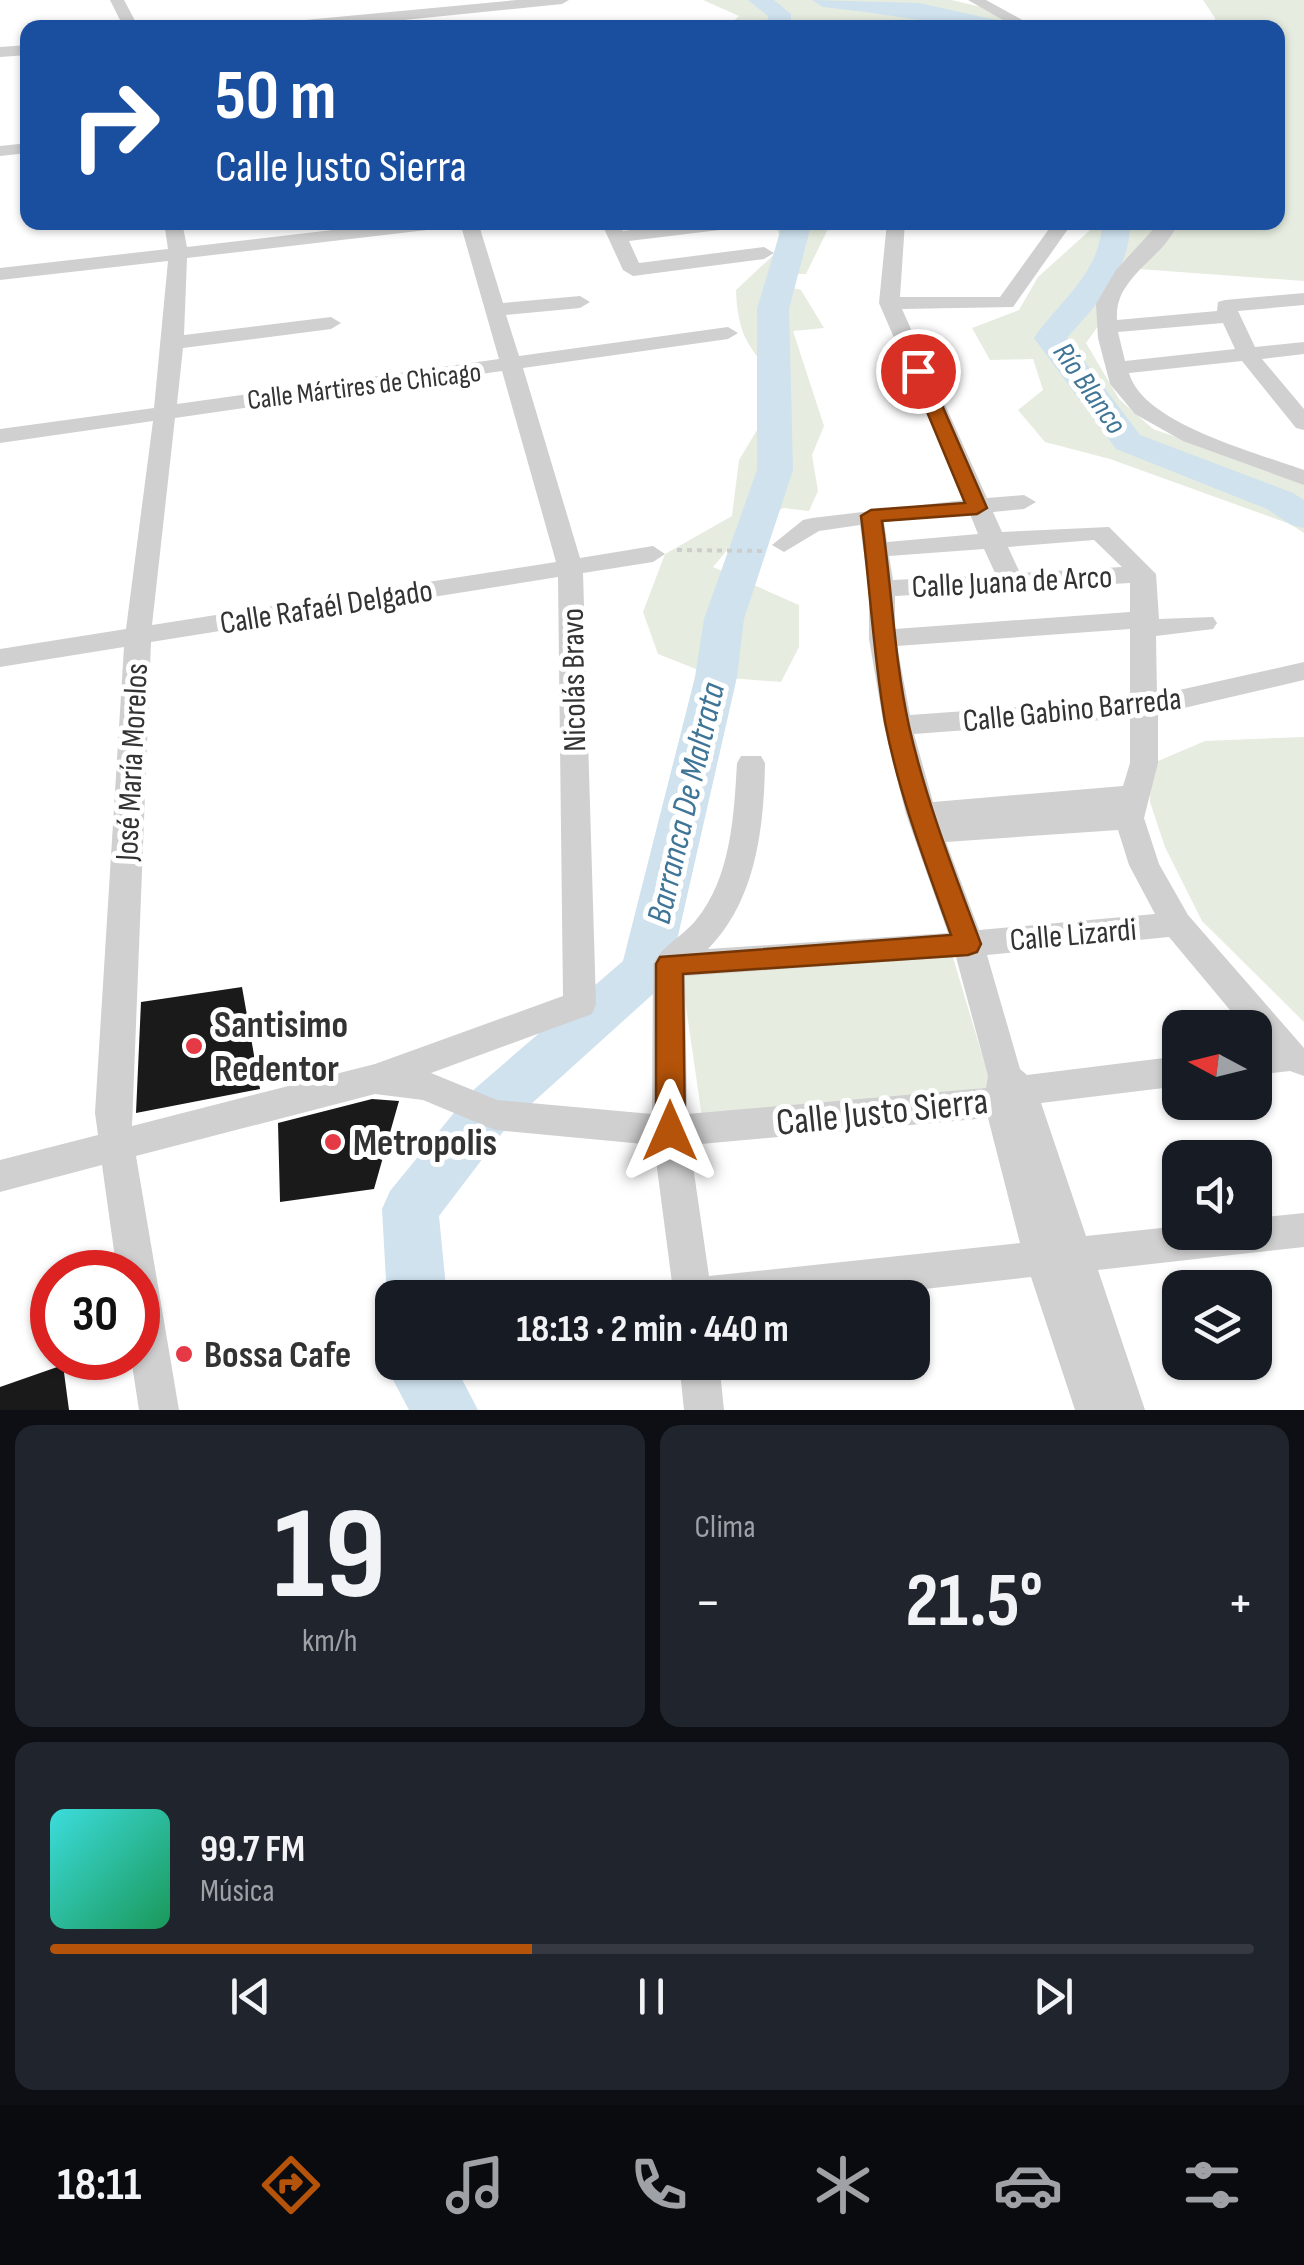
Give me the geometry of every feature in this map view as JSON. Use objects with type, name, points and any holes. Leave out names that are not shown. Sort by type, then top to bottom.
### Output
[{"type":"street","points":[[399,20],[562,0]]},
{"type":"street","points":[[975,0],[1014,20]]},
{"type":"street","name":"José María Morelos","points":[[132,1250],[112,1113],[138,637],[172,343],[178,252],[174,230]]},
{"type":"street","points":[[0,274],[380,230]]},
{"type":"street","name":"Nicolás Bravo","points":[[374,1079],[580,1004],[570,566],[471,230]]},
{"type":"street","points":[[614,230],[632,270],[764,253]]},
{"type":"street","points":[[684,230],[700,261]]},
{"type":"street","points":[[895,230],[889,302],[1011,581]]},
{"type":"street","points":[[889,302],[1006,303],[1058,230]]},
{"type":"street","points":[[1166,230],[1123,274],[1106,304],[1120,384],[1143,409],[1192,436],[1304,478]]},
{"type":"street","points":[[1108,327],[1304,298]]},
{"type":"street","points":[[495,310],[580,302]]},
{"type":"street","points":[[1227,311],[1249,356],[1304,423]]},
{"type":"street","points":[[172,343],[331,323]]},
{"type":"street","name":"Calle Mártires de Chicago","points":[[0,436],[728,333]]},
{"type":"street","points":[[1118,368],[1304,348]]},
{"type":"street","points":[[772,549],[812,526],[871,516],[1024,502]]},
{"type":"street","points":[[871,516],[882,589],[882,639],[898,726],[924,823],[968,944],[1057,1256],[1095,1410]]},
{"type":"street","points":[[875,550],[1100,532],[1143,574],[1144,764],[1132,806],[1144,866],[1178,924],[1297,1059]]},
{"type":"street","name":"Calle Rafaél Delgado","points":[[0,658],[665,552]]},
{"type":"street","name":"Calle Juana de Arco","points":[[882,589],[1143,574]]},
{"type":"street","points":[[882,639],[1204,623]]},
{"type":"street","name":"Calle Gabino Barreda","points":[[898,726],[1146,707],[1304,670]]},
{"type":"street","points":[[691,1280],[670,1131],[669,964],[710,926],[733,878],[750,812],[751,763]]},
{"type":"street","points":[[924,823],[1132,806]]},
{"type":"street","name":"Calle Lizardi","points":[[968,944],[1178,924]]},
{"type":"street","points":[[669,964],[968,944]]},
{"type":"street","points":[[1272,1060],[1297,1059]]},
{"type":"street","name":"Calle Justo Sierra","points":[[0,1176],[374,1079],[426,1086],[494,1115],[670,1131],[1162,1073]]},
{"type":"street","points":[[844,1280],[1304,1230]]},
{"type":"street","points":[[1057,1256],[1125,1410]]},
{"type":"street","points":[[155,1380],[160,1410]]},
{"type":"street","points":[[701,1380],[704,1410]]},
{"type":"path","points":[[665,552],[772,549]]},
{"type":"shaded area","points":[[703,0],[951,0],[1020,20],[735,20],[739,16]]},
{"type":"shaded area","points":[[1203,0],[1304,0],[1304,281],[1139,269],[1086,343],[1119,399],[1153,429],[1304,481],[1304,533],[1290,524],[1110,459],[1045,442],[1018,410],[1043,390],[1033,359],[990,360],[972,328],[1019,310],[1038,277],[1090,230],[1285,230],[1285,20],[1215,18]]},
{"type":"shaded area","points":[[778,230],[828,230],[806,274],[791,274],[782,285],[801,290],[824,328],[793,331],[824,426],[812,455],[818,491],[809,511],[783,508],[738,537],[713,567],[799,605],[799,647],[781,682],[716,677],[658,654],[643,612],[665,554],[732,516],[739,460],[783,387],[744,334],[736,290],[782,247]]},
{"type":"shaded area","points":[[1304,737],[1304,1022],[1202,921],[1165,847],[1150,802],[1151,764],[1205,741]]},
{"type":"shaded area","points":[[951,951],[993,1091],[702,1117],[681,973]]},
{"type":"building","name":"Santisimo Redentor","points":[[242,987],[260,1089],[136,1113],[141,1002]]},
{"type":"building","name":"Metropolis","points":[[372,1099],[399,1101],[374,1189],[280,1202],[278,1123]]},
{"type":"building","points":[[30,1377],[30,1380],[65,1380],[69,1410],[0,1410],[0,1387]]},
{"type":"waterway","name":"Barranca De Maltrata","points":[[759,0],[780,14],[780,20]]},
{"type":"waterway","name":"Río Blanco","points":[[823,0],[919,10],[965,20]]},
{"type":"waterway","name":"Barranca De Maltrata","points":[[416,1280],[410,1209],[490,1108],[645,971],[716,677],[724,619],[775,470],[773,309],[796,230]]},
{"type":"waterway","name":"Río Blanco","points":[[1116,230],[1112,254],[1095,284],[1050,338],[1128,442],[1280,501],[1304,517]]},
{"type":"waterway","name":"Barranca De Maltrata","points":[[424,1380],[447,1410]]},
{"type":"place","name":"Santisimo Redentor","points":[[194,1046]]},
{"type":"place","name":"Metropolis","points":[[333,1142]]},
{"type":"place","name":"Bossa Cafe","points":[[184,1354]]},
{"type":"route","points":[[670,1131],[669,964],[968,944],[920,814],[898,726],[882,639],[882,589],[871,516],[977,508],[918,371]]}]
